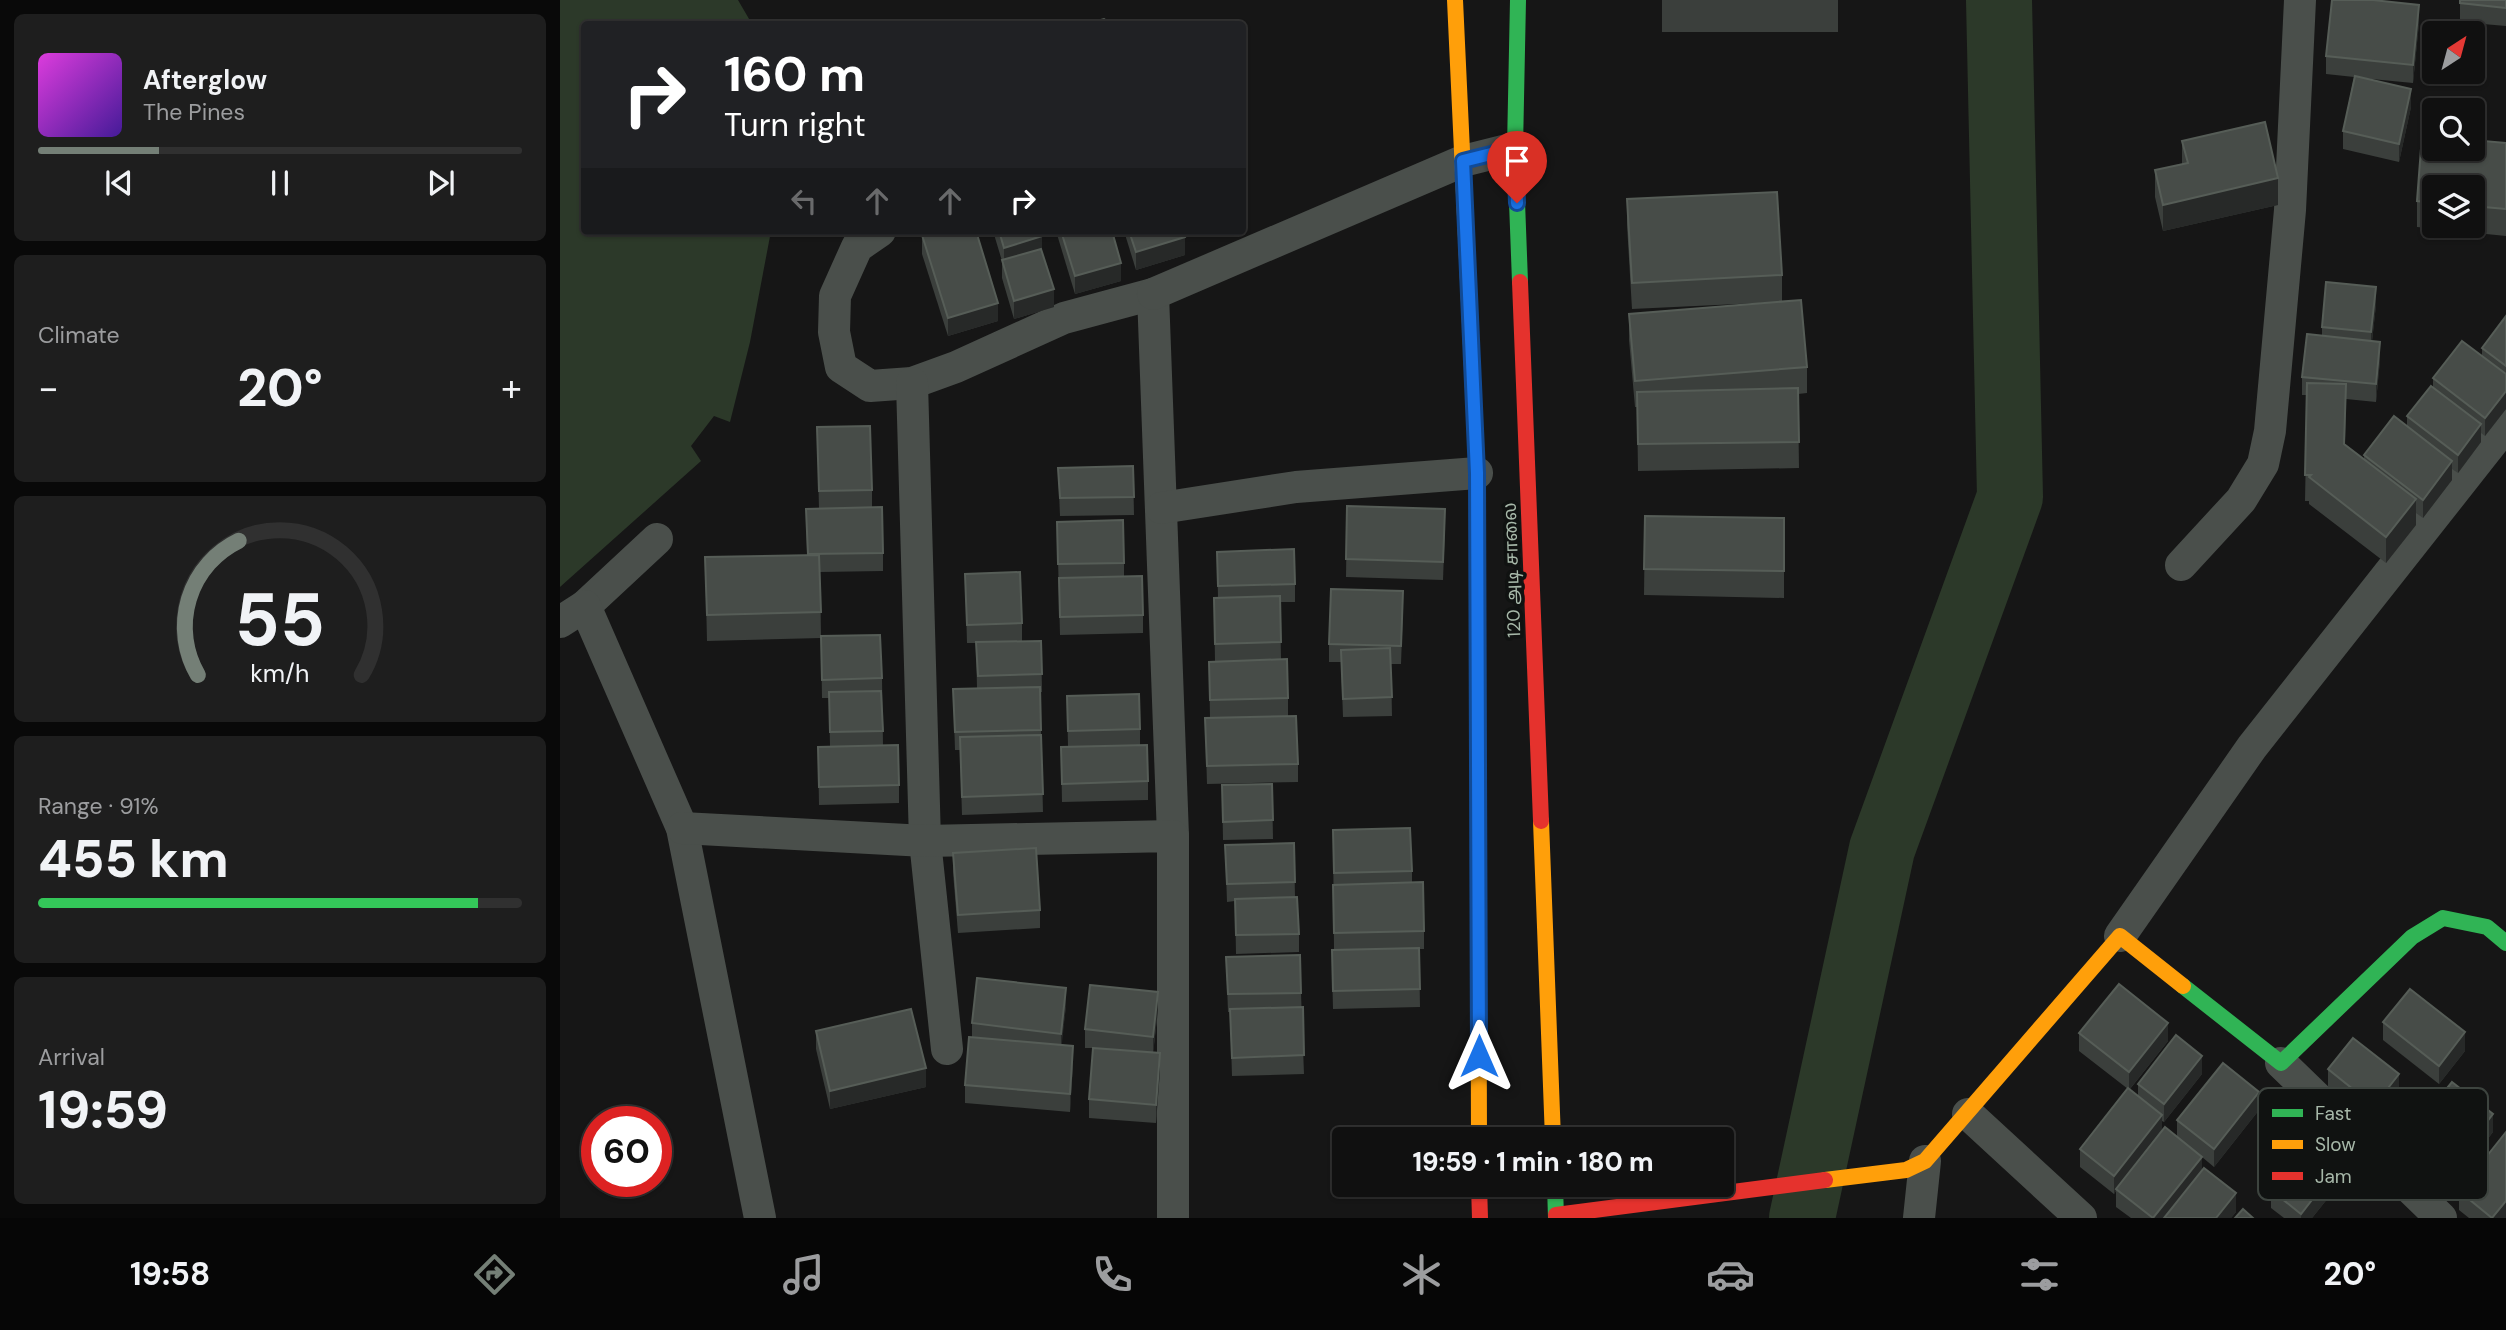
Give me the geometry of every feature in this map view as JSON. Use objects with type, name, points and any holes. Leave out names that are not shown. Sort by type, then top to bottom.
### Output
[{"type":"main road","name":"120 அடி சாலை","points":[[1455,0],[1477,473],[1479,1127]]},
{"type":"main road","name":"120 அடி சாலை","points":[[1518,0],[1515,148],[1553,1127]]},
{"type":"main road","points":[[1555,1197],[1556,1216],[1916,1165],[1968,1114],[2120,936],[2281,1063],[2412,937],[2443,918],[2487,927],[2506,943]]},
{"type":"main road","points":[[1479,1197],[1479,1218]]},
{"type":"street","points":[[2181,565],[2241,500],[2263,464],[2268,442],[2290,210],[2300,0]]},
{"type":"street","points":[[874,235],[857,247],[835,296],[834,332],[841,368],[870,386],[912,383],[956,367],[1064,318],[1153,294],[1463,161],[1515,148]]},
{"type":"street","points":[[1153,294],[1173,836],[1173,1218]]},
{"type":"street","points":[[912,383],[925,841],[947,1049]]},
{"type":"street","points":[[2120,936],[2252,747],[2506,425]]},
{"type":"street","points":[[1161,508],[1296,487],[1477,473]]},
{"type":"street","points":[[657,539],[572,614],[682,828],[760,1218]]},
{"type":"street","points":[[682,828],[925,841],[1173,836]]},
{"type":"street","points":[[2281,1063],[2306,1088]]},
{"type":"street","points":[[1968,1114],[2081,1218]]},
{"type":"street","points":[[1916,1165],[1919,1218]]},
{"type":"street","points":[[2419,1200],[2435,1216]]},
{"type":"shaded area","points":[[560,0],[738,0],[750,21],[581,21],[581,235],[770,235],[750,342],[730,422],[714,416],[691,446],[701,461],[560,587]]},
{"type":"building","points":[[2332,0],[2373,0],[2419,5],[2413,65],[2326,56]]},
{"type":"building","points":[[2460,0],[2506,0],[2506,8],[2460,3]]},
{"type":"building","points":[[2355,76],[2411,89],[2399,144],[2343,131]]},
{"type":"building","points":[[2265,122],[2278,178],[2163,205],[2155,170],[2188,163],[2182,141]]},
{"type":"building","points":[[2422,135],[2422,161],[2485,161],[2485,141],[2506,143],[2506,209],[2485,207],[2485,175],[2422,175],[2422,202],[2417,201]]},
{"type":"building","points":[[1777,192],[1782,275],[1632,283],[1627,199]]},
{"type":"building","points":[[922,235],[977,235],[998,303],[948,318]]},
{"type":"building","points":[[1000,235],[1042,236],[1004,248]]},
{"type":"building","points":[[1062,235],[1113,235],[1121,263],[1075,276]]},
{"type":"building","points":[[1130,235],[1185,237],[1136,252]]},
{"type":"building","points":[[1041,249],[1054,289],[1014,301],[1002,260]]},
{"type":"building","points":[[2326,282],[2376,287],[2371,332],[2322,327]]},
{"type":"building","points":[[1801,300],[1807,367],[1635,381],[1629,314]]},
{"type":"building","points":[[2506,316],[2506,366],[2482,348]]},
{"type":"building","points":[[2307,334],[2380,342],[2376,384],[2302,377]]},
{"type":"building","points":[[2462,341],[2506,374],[2506,391],[2485,418],[2433,378]]},
{"type":"building","points":[[2307,383],[2346,384],[2344,444],[2416,499],[2386,537],[2309,477],[2311,475],[2305,475]]},
{"type":"building","points":[[2431,386],[2481,424],[2458,455],[2407,416]]},
{"type":"building","points":[[1798,388],[1799,442],[1638,444],[1637,392]]},
{"type":"building","points":[[2394,416],[2452,461],[2423,500],[2364,455]]},
{"type":"building","points":[[870,426],[872,490],[819,491],[817,427]]},
{"type":"building","points":[[1133,466],[1134,497],[1060,498],[1058,468]]},
{"type":"building","points":[[1347,506],[1445,509],[1443,562],[1346,559]]},
{"type":"building","points":[[882,507],[883,553],[808,554],[806,509]]},
{"type":"building","points":[[1645,516],[1784,518],[1784,571],[1644,569]]},
{"type":"building","points":[[1123,520],[1124,563],[1058,564],[1057,522]]},
{"type":"building","points":[[1294,549],[1295,584],[1218,586],[1217,552]]},
{"type":"building","points":[[819,555],[821,612],[707,615],[705,557]]},
{"type":"building","points":[[1020,572],[1022,623],[967,625],[965,574]]},
{"type":"building","points":[[1142,576],[1143,615],[1060,617],[1059,578]]},
{"type":"building","points":[[1331,589],[1403,591],[1401,646],[1329,644]]},
{"type":"building","points":[[1280,596],[1281,642],[1215,644],[1214,598]]},
{"type":"building","points":[[880,635],[882,678],[822,680],[821,636]]},
{"type":"building","points":[[1041,641],[1042,674],[978,676],[976,642]]},
{"type":"building","points":[[1390,648],[1392,697],[1343,699],[1341,650]]},
{"type":"building","points":[[1287,659],[1288,698],[1210,700],[1209,662]]},
{"type":"building","points":[[1040,687],[1041,730],[955,732],[953,689]]},
{"type":"building","points":[[881,691],[883,731],[830,732],[829,692]]},
{"type":"building","points":[[1139,694],[1140,729],[1068,731],[1067,696]]},
{"type":"building","points":[[1296,716],[1298,764],[1207,766],[1205,718]]},
{"type":"building","points":[[1041,735],[1043,794],[962,797],[960,737]]},
{"type":"building","points":[[898,745],[899,785],[819,787],[818,747]]},
{"type":"building","points":[[1147,745],[1148,781],[1062,784],[1061,747]]},
{"type":"building","points":[[1272,784],[1273,820],[1223,822],[1222,785]]},
{"type":"building","points":[[1410,828],[1412,871],[1334,873],[1333,830]]},
{"type":"building","points":[[1294,843],[1295,882],[1227,884],[1225,845]]},
{"type":"building","points":[[1036,848],[1040,910],[958,915],[953,853]]},
{"type":"building","points":[[1423,882],[1424,931],[1334,933],[1333,885]]},
{"type":"building","points":[[1297,897],[1299,934],[1236,935],[1235,899]]},
{"type":"building","points":[[1419,948],[1420,989],[1333,991],[1332,950]]},
{"type":"building","points":[[1300,955],[1301,993],[1228,994],[1226,957]]},
{"type":"building","points":[[977,978],[1066,988],[1061,1034],[972,1023]]},
{"type":"building","points":[[2119,984],[2168,1023],[2129,1072],[2079,1033]]},
{"type":"building","points":[[1090,985],[1158,992],[1153,1037],[1085,1029]]},
{"type":"building","points":[[2410,989],[2465,1032],[2439,1066],[2383,1022]]},
{"type":"building","points":[[1303,1007],[1304,1055],[1232,1058],[1230,1009]]},
{"type":"building","points":[[911,1009],[926,1068],[830,1091],[816,1031]]},
{"type":"building","points":[[2176,1035],[2202,1056],[2164,1104],[2138,1084]]},
{"type":"building","points":[[969,1037],[1073,1046],[1070,1094],[965,1085]]},
{"type":"building","points":[[2353,1038],[2399,1074],[2388,1088],[2352,1088],[2328,1069]]},
{"type":"building","points":[[1093,1048],[1160,1053],[1156,1105],[1089,1099]]},
{"type":"building","points":[[2223,1063],[2258,1091],[2214,1149],[2177,1120]]},
{"type":"building","points":[[2452,1082],[2460,1088],[2447,1088]]},
{"type":"building","points":[[2128,1088],[2162,1115],[2114,1176],[2080,1149]]},
{"type":"building","points":[[2165,1127],[2202,1157],[2153,1218],[2116,1189]]},
{"type":"building","points":[[2506,1132],[2506,1201],[2492,1218],[2470,1200],[2488,1200],[2488,1155]]},
{"type":"building","points":[[2204,1168],[2236,1193],[2216,1218],[2164,1218]]},
{"type":"building","points":[[2284,1200],[2312,1200],[2301,1214]]},
{"type":"building","points":[[2243,1209],[2253,1218],[2235,1218]]},
{"type":"waterway","points":[[1802,1218],[1882,849],[2010,497],[1999,0]]},
{"type":"traffic: fast","points":[[1518,0],[1515,148],[1520,282]]},
{"type":"traffic: fast","points":[[1473,389],[1477,473],[1478,790]]},
{"type":"traffic: fast","points":[[2183,986],[2281,1063],[2412,937],[2443,918],[2487,927],[2506,943]]},
{"type":"traffic: fast","points":[[1555,1197],[1556,1218]]},
{"type":"traffic: slow","points":[[1455,0],[1473,389]]},
{"type":"traffic: slow","points":[[1478,790],[1479,1127]]},
{"type":"traffic: slow","points":[[1541,821],[1553,1127]]},
{"type":"traffic: slow","points":[[1825,1180],[1906,1170],[1925,1161],[2120,936],[2183,986]]},
{"type":"traffic: jam","points":[[1520,282],[1541,821]]},
{"type":"traffic: jam","points":[[1556,1215],[1825,1180]]},
{"type":"traffic: jam","points":[[1479,1197],[1480,1218]]},
{"type":"route","points":[[1479,1056],[1477,473],[1463,161],[1515,148],[1517,203]]}]
